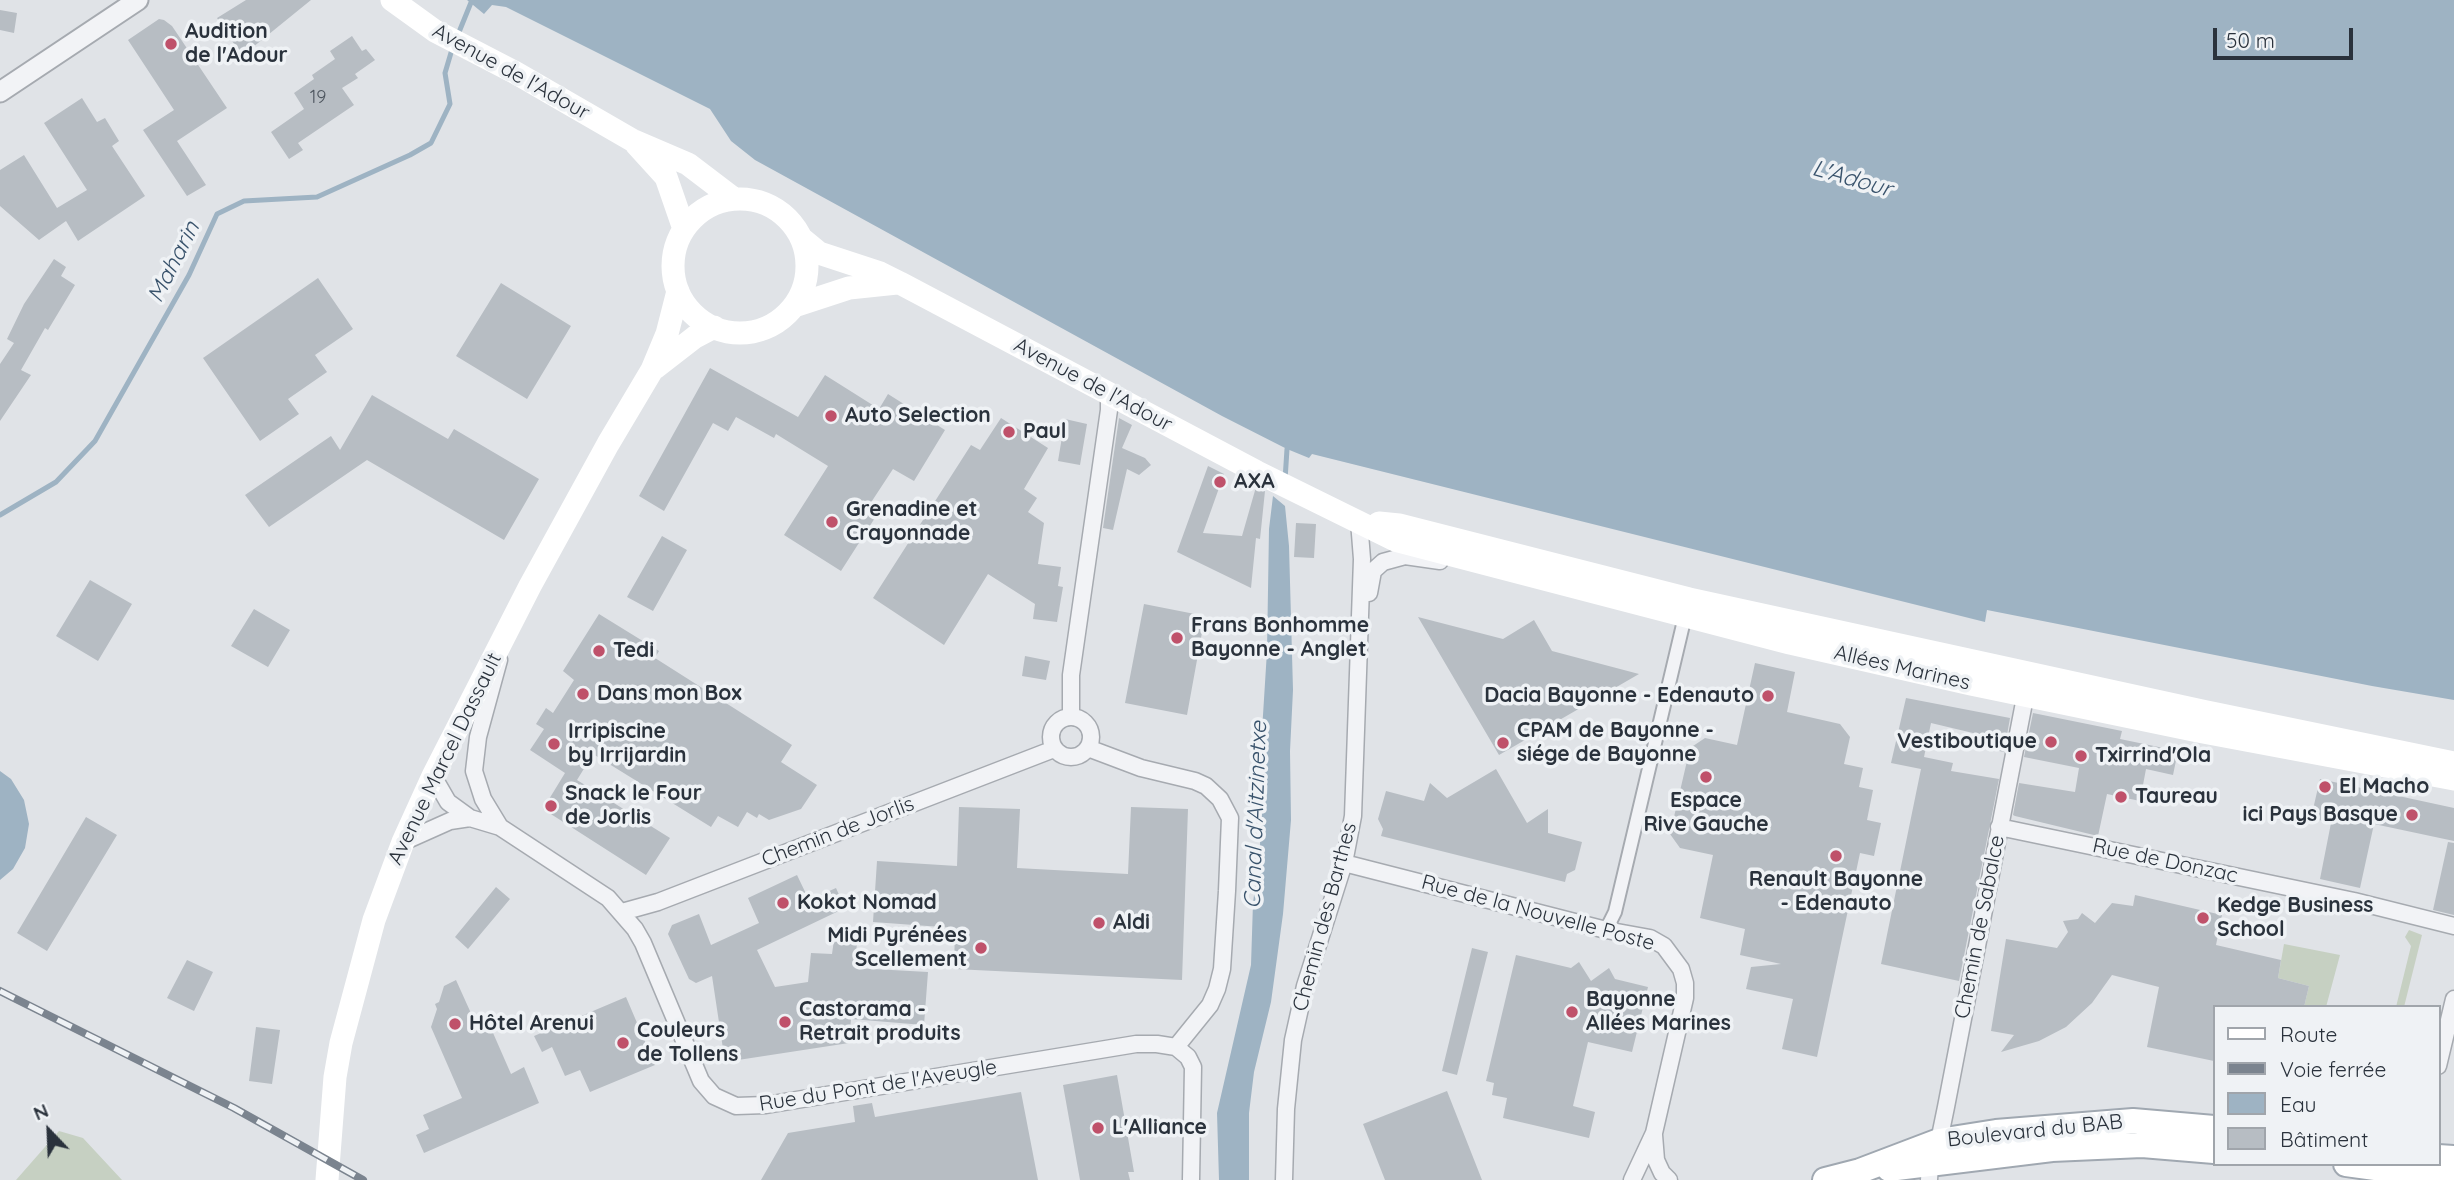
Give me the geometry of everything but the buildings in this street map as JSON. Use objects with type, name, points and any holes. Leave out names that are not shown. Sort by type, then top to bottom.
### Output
[{"type":"main road","name":"Avenue de l'Adour","points":[[392,0],[435,31],[632,140],[688,164],[734,199]]},
{"type":"main road","name":"Avenue de l'Adour","points":[[632,140],[666,177],[684,229]]},
{"type":"main road","points":[[734,199],[747,199],[771,206],[794,225],[807,256],[807,274],[803,291],[794,306],[781,319],[757,330],[731,332],[714,327],[692,313],[678,291],[673,259],[684,229],[706,208],[734,199]]},
{"type":"main road","name":"Avenue de l'Adour","points":[[802,239],[819,253],[880,273],[900,283],[1291,489]]},
{"type":"main road","points":[[794,306],[849,288],[900,283]]},
{"type":"main road","name":"Avenue Marcel Dassault","points":[[327,1170],[341,1043],[374,920],[403,842],[433,776],[505,634],[602,455],[652,370],[667,334],[678,291]]},
{"type":"main road","name":"Avenue Marcel Dassault","points":[[652,370],[695,337],[714,327]]},
{"type":"main road","name":"Allées Marines","points":[[1291,489],[1395,540],[1512,572],[2028,684],[2454,764]]},
{"type":"main road","name":"Allées Marines","points":[[1359,521],[1399,525],[1687,608]]},
{"type":"main road","name":"Allées Marines","points":[[2028,684],[2199,731],[2454,779]]},
{"type":"main road","name":"Boulevard du BAB","points":[[1933,1162],[1996,1132],[2133,1121],[2212,1128]]},
{"type":"main road","name":"Boulevard du BAB","points":[[1825,1180],[1860,1171],[2052,1149],[2142,1145],[2212,1151]]},
{"type":"main road","points":[[2360,1166],[2454,1179]]},
{"type":"street","points":[[0,92],[138,0]]},
{"type":"street","points":[[1071,717],[1071,675],[1109,410],[1109,393]]},
{"type":"street","name":"Chemin des Barthes","points":[[1284,1180],[1286,1108],[1293,1040],[1305,986],[1344,863],[1354,800],[1362,546],[1359,521]]},
{"type":"street","name":"Chemin des Barthes","points":[[1359,654],[1366,628],[1373,571],[1383,562],[1405,556],[1512,572]]},
{"type":"street","points":[[1606,930],[1615,912],[1687,608]]},
{"type":"street","name":"Rue du Pont de l'Aveugle","points":[[500,827],[483,799],[474,771],[478,737],[505,634]]},
{"type":"street","name":"Chemin de Sabalce","points":[[1933,1162],[2028,684]]},
{"type":"street","points":[[1078,718],[1089,727],[1091,734],[1088,748],[1076,757],[1060,755],[1051,742],[1055,724],[1062,719],[1078,718]]},
{"type":"street","points":[[1088,748],[1140,768],[1206,786],[1220,799],[1230,818],[1222,969],[1210,1005],[1176,1047],[1188,1057],[1193,1067],[1191,1180]]},
{"type":"street","name":"Chemin de Jorlis","points":[[622,912],[658,902],[1054,749]]},
{"type":"street","points":[[433,776],[448,802],[470,818]]},
{"type":"street","points":[[403,842],[450,821],[470,818]]},
{"type":"street","name":"Rue du Pont de l'Aveugle","points":[[470,818],[500,827],[593,886],[622,912],[642,943],[701,1081],[714,1096],[736,1106],[766,1105],[1136,1044],[1176,1047]]},
{"type":"street","name":"Rue de Donzac","points":[[1999,827],[2301,890],[2454,926]]},
{"type":"street","name":"Rue de la Nouvelle Poste","points":[[1344,863],[1606,930],[1650,938],[1664,946],[1681,969],[1685,983],[1682,1017],[1654,1133],[1632,1180]]},
{"type":"street","points":[[2440,1058],[2454,999]]},
{"type":"street","name":"Rue de la Nouvelle Poste","points":[[1654,1133],[1656,1160],[1669,1180]]},
{"type":"green space","points":[[2409,930],[2422,935],[2404,1005],[2396,1005],[2411,946],[2405,937]]},
{"type":"green space","points":[[2284,944],[2340,955],[2327,1005],[2304,1005],[2309,986],[2278,978]]},
{"type":"green space","points":[[59,1131],[83,1138],[122,1180],[16,1180]]},
{"type":"water","name":"L'Adour","points":[[467,0],[2454,0],[2454,700],[1987,610],[1985,622],[1312,454],[1309,458],[1222,416],[755,160],[731,141],[710,109],[506,7],[492,5],[484,14]]},
{"type":"water","points":[[1273,496],[1285,506],[1289,546],[1293,690],[1291,820],[1283,914],[1271,1002],[1254,1072],[1249,1113],[1249,1180],[1219,1180],[1217,1113],[1251,965],[1253,903],[1260,849],[1269,529]]},
{"type":"water","points":[[0,771],[11,779],[24,800],[29,824],[25,848],[13,869],[0,880]]},
{"type":"waterway","name":"Maharin","points":[[457,37],[472,0]]},
{"type":"waterway","name":"Maharin","points":[[0,515],[56,482],[95,441],[189,275],[217,214],[244,201],[317,197],[431,143],[450,104],[445,73],[453,46]]},
{"type":"waterway","name":"Canal d'Aitzinetxe","points":[[1285,480],[1287,449]]},
{"type":"railway","points":[[0,991],[234,1108],[363,1180]]},
{"type":"place","name":"Audition de l'Adour","points":[[171,44]]},
{"type":"place","name":"Auto Selection","points":[[831,416]]},
{"type":"place","name":"Paul","points":[[1009,432]]},
{"type":"place","name":"AXA","points":[[1220,482]]},
{"type":"place","name":"Grenadine et Crayonnade","points":[[832,522]]},
{"type":"place","name":"Frans Bonhomme Bayonne - Anglet","points":[[1177,638]]},
{"type":"place","name":"Tedi","points":[[599,651]]},
{"type":"place","name":"Dans mon Box","points":[[583,694]]},
{"type":"place","name":"Dacia Bayonne - Edenauto","points":[[1768,696]]},
{"type":"place","name":"Vestiboutique","points":[[2051,742]]},
{"type":"place","name":"CPAM de Bayonne - siége de Bayonne","points":[[1503,743]]},
{"type":"place","name":"Irripiscine by Irrijardin","points":[[554,744]]},
{"type":"place","name":"Txirrind'Ola","points":[[2081,756]]},
{"type":"place","name":"Espace Rive Gauche","points":[[1706,777]]},
{"type":"place","name":"El Macho","points":[[2325,787]]},
{"type":"place","name":"Taureau","points":[[2121,797]]},
{"type":"place","name":"Snack le Four de Jorlis","points":[[551,806]]},
{"type":"place","name":"ici Pays Basque","points":[[2412,815]]},
{"type":"place","name":"Renault Bayonne - Edenauto","points":[[1836,856]]},
{"type":"place","name":"Kokot Nomad","points":[[783,903]]},
{"type":"place","name":"Kedge Business School","points":[[2203,918]]},
{"type":"place","name":"Aldi","points":[[1099,923]]},
{"type":"place","name":"Midi Pyrénées Scellement","points":[[981,948]]},
{"type":"place","name":"Bayonne Allées Marines","points":[[1572,1012]]},
{"type":"place","name":"Castorama - Retrait produits","points":[[785,1022]]},
{"type":"place","name":"Hôtel Arenui","points":[[455,1024]]},
{"type":"place","name":"Couleurs de Tollens","points":[[623,1043]]},
{"type":"place","name":"L'Alliance","points":[[1098,1128]]}]
